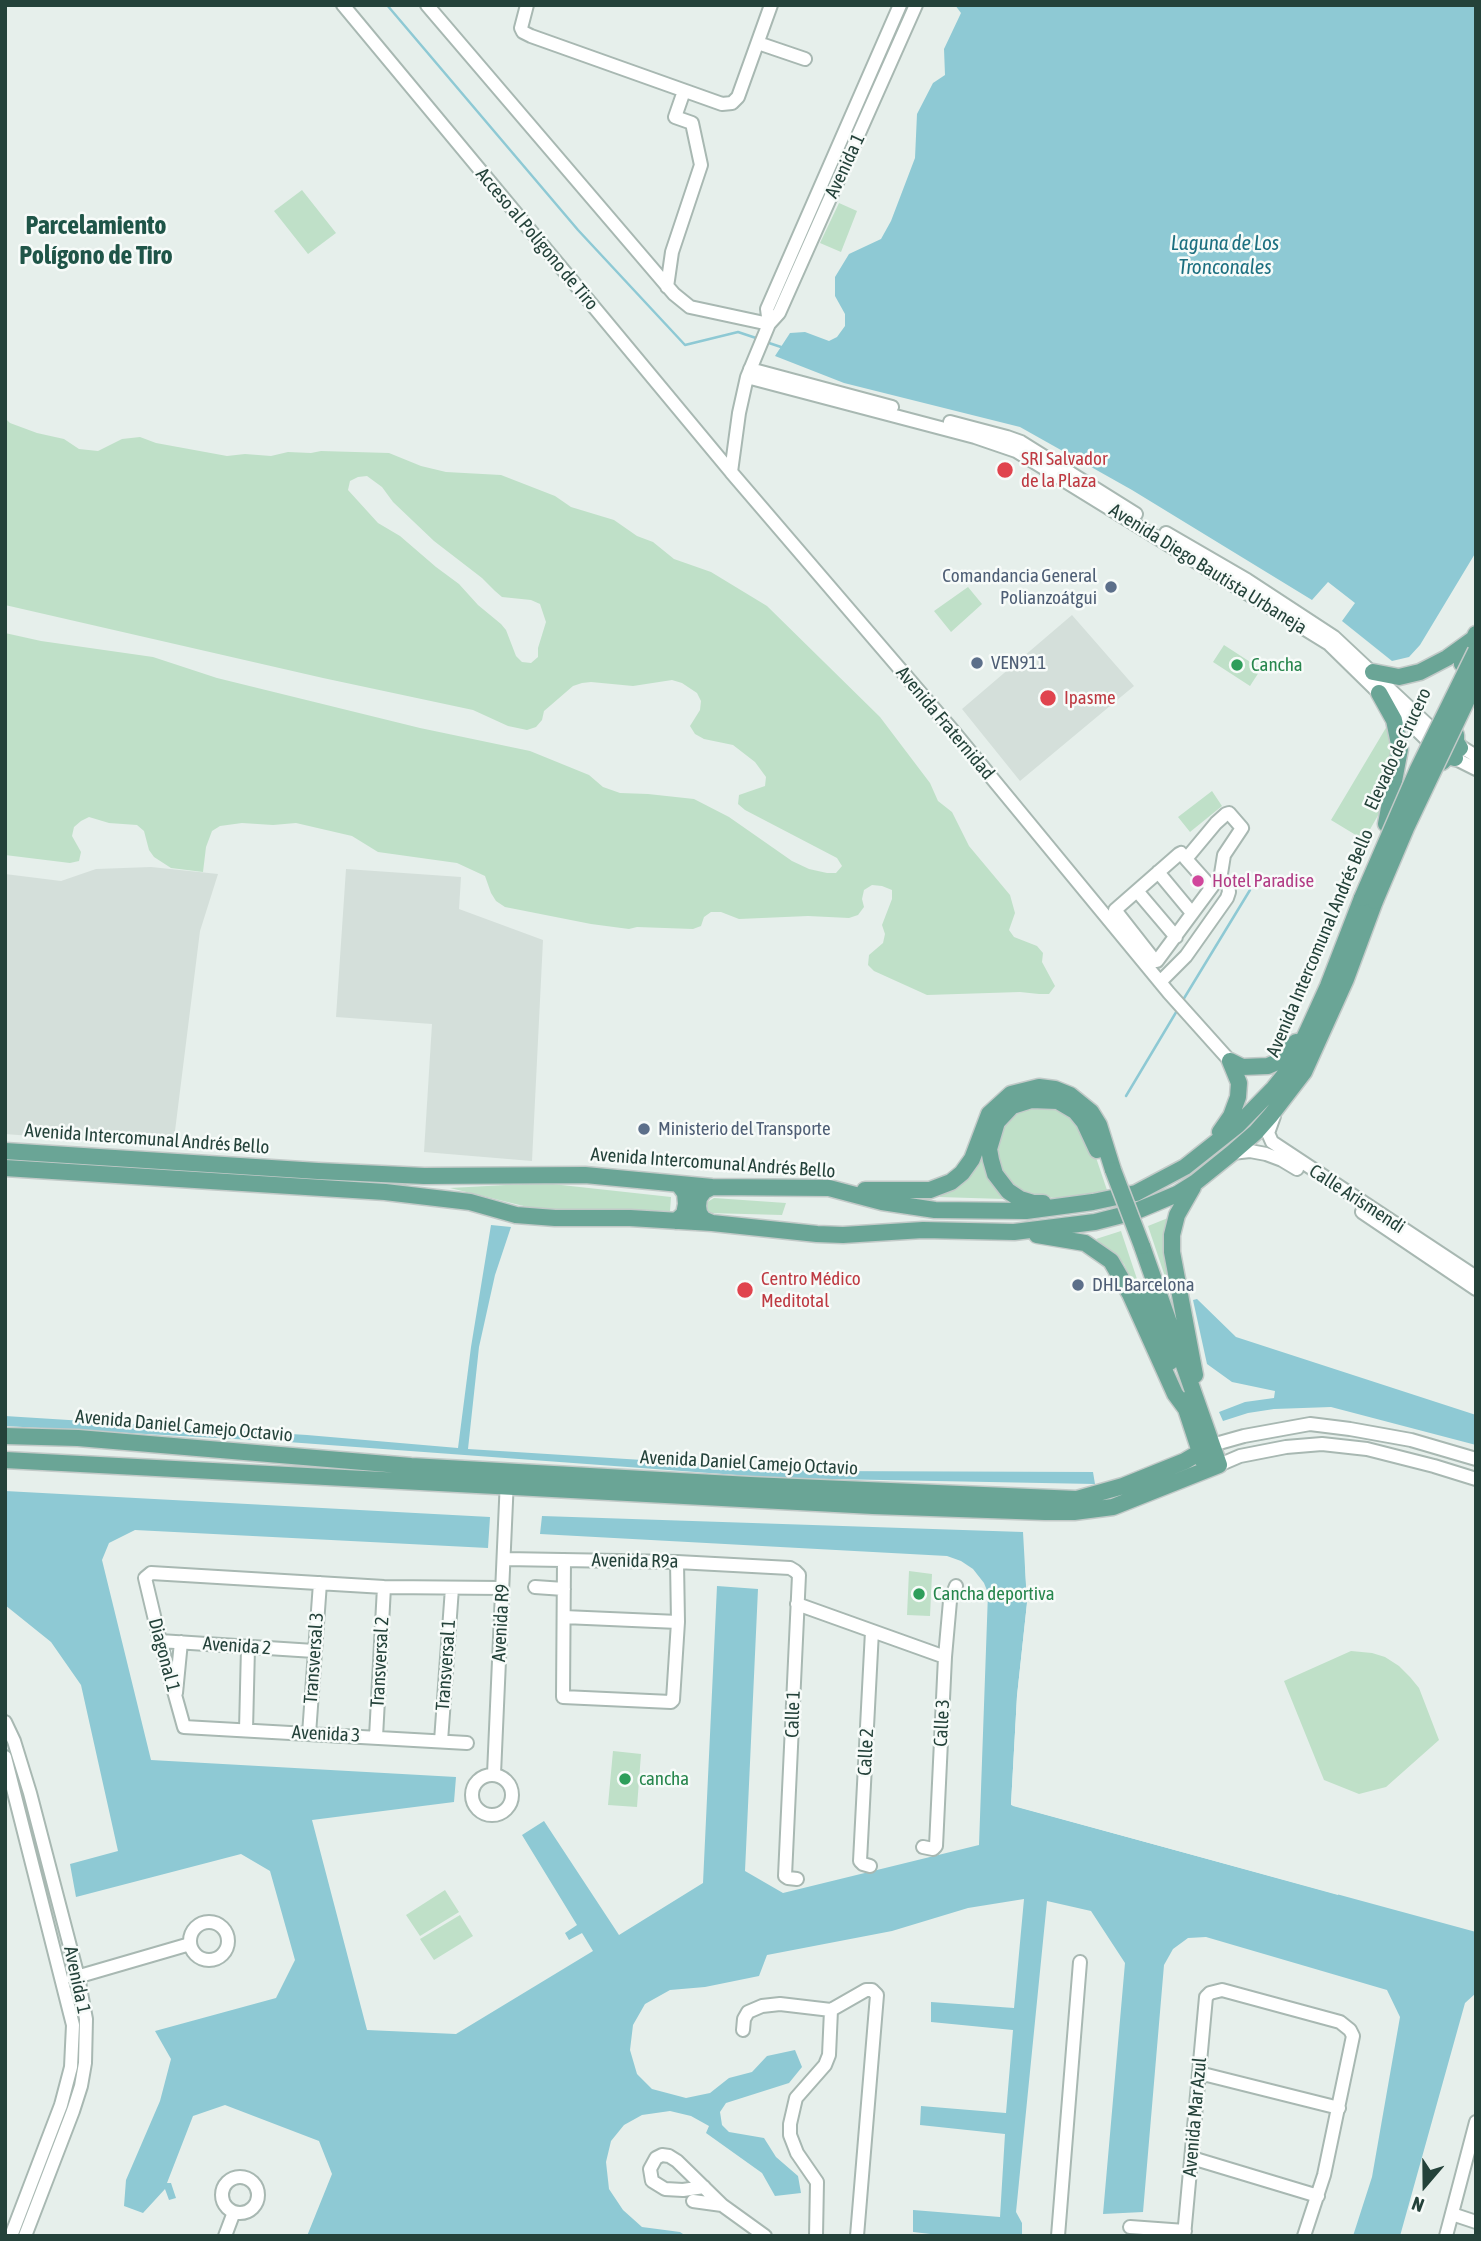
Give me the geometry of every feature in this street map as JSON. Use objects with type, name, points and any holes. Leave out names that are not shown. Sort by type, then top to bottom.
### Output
[{"type":"main road","points":[[1373,673],[1399,677],[1420,672],[1475,641]]},
{"type":"main road","name":"Elevado de Crucero","points":[[1343,966],[1386,824],[1475,641]]},
{"type":"main road","name":"Avenida Intercomunal Andrés Bello","points":[[5,1168],[350,1189],[439,1197],[516,1214],[555,1218],[630,1218],[843,1235],[923,1230],[1014,1232],[1095,1222],[1153,1205],[1196,1182],[1256,1132],[1304,1072],[1418,769],[1475,641]]},
{"type":"main road","name":"Avenida Intercomunal Andrés Bello","points":[[1368,900],[1406,828],[1476,681]]},
{"type":"main road","points":[[1379,693],[1390,709],[1401,749],[1386,824]]},
{"type":"main road","points":[[1343,966],[1452,750],[1476,694]]},
{"type":"main road","name":"Avenida Intercomunal Andrés Bello","points":[[5,1151],[424,1176],[585,1175],[712,1187],[829,1188],[882,1202],[935,1210],[1026,1211],[1068,1207],[1136,1193],[1185,1167],[1238,1125],[1290,1068],[1343,966]]},
{"type":"main road","points":[[1230,1061],[1242,1066],[1268,1066],[1287,1054],[1308,1030]]},
{"type":"main road","points":[[1185,1167],[1220,1132],[1231,1116],[1238,1097],[1239,1083],[1230,1061]]},
{"type":"main road","points":[[829,1188],[930,1190],[951,1182],[972,1159],[989,1114],[998,1104],[1011,1094],[1039,1087],[1070,1095],[1091,1112],[1099,1125],[1109,1171]]},
{"type":"main road","points":[[1105,1199],[1033,1203],[1008,1191],[995,1174],[989,1149],[997,1122],[1013,1106],[1045,1099],[1058,1101],[1075,1111],[1084,1122],[1109,1171],[1212,1467]]},
{"type":"main road","points":[[1193,1409],[1192,1357],[1172,1252],[1172,1235],[1177,1215],[1196,1182]]},
{"type":"main road","points":[[676,1221],[684,1214],[686,1204],[685,1193],[679,1185]]},
{"type":"main road","points":[[712,1187],[704,1191],[698,1206],[703,1219],[712,1223]]},
{"type":"main road","points":[[1014,1232],[1085,1243],[1111,1261],[1130,1294],[1175,1394],[1193,1409]]},
{"type":"main road","name":"Avenida Daniel Camejo Octavio","points":[[5,1436],[78,1438],[411,1466],[507,1479],[860,1505],[1074,1512],[1113,1507],[1212,1467]]},
{"type":"main road","name":"Avenida Daniel Camejo Octavio","points":[[5,1460],[1077,1499],[1124,1486],[1206,1449]]},
{"type":"street","name":"Acceso al Polígono de Tiro","points":[[343,5],[732,472]]},
{"type":"street","points":[[426,5],[667,287],[690,307],[768,326],[751,367],[739,413],[732,472]]},
{"type":"street","points":[[527,5],[520,23],[523,32],[722,104],[732,103],[738,97],[771,5]]},
{"type":"street","name":"Avenida 1","points":[[768,326],[767,309],[900,5]]},
{"type":"street","name":"Avenida 1","points":[[768,326],[779,313],[916,5]]},
{"type":"street","points":[[758,43],[805,59]]},
{"type":"street","points":[[667,287],[671,252],[701,165],[692,123],[675,117],[684,91]]},
{"type":"street","name":"Avenida Diego Bautista Urbaneja","points":[[751,367],[1021,442],[1147,522],[1258,587],[1345,646],[1428,733]]},
{"type":"street","name":"Avenida Diego Bautista Urbaneja","points":[[751,367],[1016,451],[1329,644],[1379,693],[1476,769]]},
{"type":"street","name":"Avenida Fraternidad","points":[[732,472],[947,723],[1169,993],[1230,1061]]},
{"type":"street","name":"Avenida Diego Bautista Urbaneja","points":[[1452,750],[1476,756]]},
{"type":"street","points":[[1186,859],[1226,814],[1233,815],[1242,828],[1224,855],[1215,884],[1159,960],[1155,961],[1115,911],[1180,853],[1186,859],[1215,884]]},
{"type":"street","points":[[1158,872],[1192,913]]},
{"type":"street","points":[[1160,982],[1186,957],[1227,898],[1228,884],[1224,881],[1215,884]]},
{"type":"street","points":[[1138,891],[1175,937]]},
{"type":"street","name":"Calle Arismendi","points":[[1279,1105],[1268,1133],[1272,1142],[1476,1277]]},
{"type":"street","name":"Calle Arismendi","points":[[1232,1153],[1250,1151],[1282,1160],[1476,1289]]},
{"type":"street","name":"Avenida Daniel Camejo Octavio","points":[[1206,1449],[1244,1436],[1310,1424],[1411,1440],[1476,1458]]},
{"type":"street","name":"Avenida Daniel Camejo Octavio","points":[[1212,1467],[1240,1456],[1286,1447],[1322,1444],[1367,1449],[1476,1479]]},
{"type":"street","name":"Avenida R9","points":[[494,1774],[507,1479]]},
{"type":"street","name":"Avenida R9a","points":[[505,1559],[677,1562],[765,1567]]},
{"type":"street","points":[[564,1560],[562,1694],[565,1698],[671,1702],[678,1622],[677,1562]]},
{"type":"street","name":"Calle 1","points":[[765,1567],[790,1568],[799,1575],[786,1876],[797,1879]]},
{"type":"street","name":"Diagonal 1","points":[[185,1727],[144,1580],[146,1576],[151,1573],[320,1583]]},
{"type":"street","points":[[320,1583],[384,1587],[502,1588]]},
{"type":"street","name":"Transversal 3","points":[[309,1734],[320,1583]]},
{"type":"street","name":"Calle 3","points":[[923,1847],[933,1849],[936,1846],[945,1657],[950,1601],[956,1586]]},
{"type":"street","name":"Transversal 2","points":[[376,1737],[384,1587]]},
{"type":"street","points":[[535,1587],[564,1589]]},
{"type":"street","name":"Transversal 1","points":[[441,1741],[452,1588]]},
{"type":"street","points":[[797,1604],[945,1657]]},
{"type":"street","points":[[564,1616],[678,1622]]},
{"type":"street","name":"Calle 2","points":[[870,1866],[860,1860],[872,1631]]},
{"type":"street","name":"Avenida 2","points":[[160,1640],[314,1651]]},
{"type":"street","points":[[176,1700],[181,1642]]},
{"type":"street","points":[[246,1730],[248,1647]]},
{"type":"street","name":"Avenida 1","points":[[5,1722],[14,1741],[30,1793],[78,1977],[86,2020],[85,2063],[81,2086],[25,2236]]},
{"type":"street","name":"Avenida 3","points":[[185,1727],[467,1743]]},
{"type":"street","name":"Avenida 1","points":[[5,1756],[73,2025],[71,2067],[61,2105],[11,2236]]},
{"type":"street","points":[[38,1882],[52,1879]]},
{"type":"street","points":[[63,1980],[190,1944]]},
{"type":"street","points":[[1058,2236],[1080,1962]]},
{"type":"street","points":[[743,2030],[748,2012],[762,2006],[780,2004],[831,2010],[866,1990],[872,1990],[877,1995],[857,2236]]},
{"type":"street","name":"Avenida Mar Azul","points":[[1185,2233],[1206,1997],[1210,1993],[1222,1990],[1345,2025],[1353,2036],[1339,2108]]},
{"type":"street","points":[[816,2236],[817,2182],[797,2153],[790,2136],[790,2124],[796,2098],[817,2075],[829,2055],[831,2010]]},
{"type":"street","points":[[1199,2073],[1339,2108],[1318,2196],[1304,2236]]},
{"type":"street","points":[[1446,2236],[1476,2122]]},
{"type":"street","points":[[1192,2158],[1318,2196]]},
{"type":"street","points":[[704,2187],[722,2205],[765,2236]]},
{"type":"street","points":[[693,2201],[722,2205]]},
{"type":"street","points":[[225,2236],[234,2212]]},
{"type":"street","points":[[1452,2214],[1476,2222]]},
{"type":"street","points":[[1130,2227],[1185,2233]]},
{"type":"shaded area","name":"Ipasme","points":[[1072,615],[1134,686],[1020,781],[962,709]]},
{"type":"shaded area","points":[[151,867],[218,874],[200,931],[173,1147],[5,1134],[5,874],[61,881],[96,869]]},
{"type":"shaded area","points":[[346,869],[461,877],[459,909],[543,940],[532,1161],[424,1152],[432,1024],[336,1017]]},
{"type":"green space","points":[[302,190],[336,233],[308,254],[274,211]]},
{"type":"green space","points":[[839,203],[857,211],[841,252],[820,243]]},
{"type":"green space","points":[[5,418],[10,423],[37,433],[64,439],[79,449],[98,451],[122,439],[140,437],[156,443],[227,456],[271,456],[288,452],[321,451],[389,453],[421,466],[446,472],[501,475],[555,496],[571,507],[614,520],[637,536],[653,542],[674,559],[711,572],[767,606],[880,717],[930,783],[938,801],[952,812],[969,846],[1010,895],[1015,913],[1009,930],[1014,937],[1037,946],[1043,953],[1042,962],[1055,986],[1049,994],[1020,992],[927,995],[874,971],[868,965],[869,955],[883,943],[885,934],[882,925],[892,899],[892,890],[882,886],[872,885],[864,890],[864,907],[858,915],[849,918],[808,916],[739,919],[721,912],[711,912],[704,917],[701,926],[693,929],[629,929],[505,907],[496,901],[485,876],[457,863],[378,852],[352,836],[296,823],[242,823],[220,826],[212,831],[206,847],[203,872],[171,868],[154,857],[149,850],[144,831],[137,825],[109,823],[89,817],[74,827],[72,836],[81,852],[79,861],[70,863],[5,855],[5,633],[41,641],[153,657],[217,678],[420,728],[530,751],[589,775],[603,787],[620,793],[694,799],[729,817],[792,861],[809,869],[836,873],[842,866],[837,858],[738,804],[739,795],[765,786],[766,777],[755,762],[733,745],[704,739],[695,734],[690,726],[700,710],[701,701],[697,693],[682,683],[672,680],[633,686],[582,683],[573,686],[544,711],[542,720],[536,727],[527,730],[508,726],[473,710],[5,605]],"holes":[[[367,476],[382,487],[393,502],[434,541],[502,597],[531,600],[540,604],[546,622],[538,657],[531,663],[522,662],[516,656],[501,624],[478,605],[459,584],[400,536],[378,523],[348,490],[350,481]]]},
{"type":"green space","points":[[968,587],[982,604],[951,632],[934,611]]},
{"type":"green space","name":"Cancha","points":[[1224,645],[1261,669],[1250,686],[1213,662]]},
{"type":"green space","points":[[1390,721],[1397,749],[1389,796],[1364,840],[1331,820]]},
{"type":"green space","points":[[1212,791],[1222,806],[1190,832],[1178,817]]},
{"type":"green space","points":[[1033,1103],[1065,1109],[1088,1134],[1108,1193],[1058,1198],[1035,1197],[1018,1188],[1004,1175],[998,1142],[1004,1124],[1019,1108]]},
{"type":"green space","points":[[983,1153],[991,1179],[1004,1199],[939,1197],[968,1178]]},
{"type":"green space","points":[[543,1183],[671,1197],[670,1211],[536,1209],[450,1188]]},
{"type":"green space","points":[[714,1198],[786,1203],[782,1215],[708,1213],[704,1204]]},
{"type":"green space","points":[[1168,1218],[1181,1324],[1148,1226]]},
{"type":"green space","points":[[1121,1231],[1151,1321],[1124,1264],[1096,1239]]},
{"type":"green space","name":"Cancha deportiva","points":[[909,1571],[932,1574],[930,1616],[907,1615]]},
{"type":"green space","points":[[1351,1651],[1385,1657],[1410,1677],[1419,1688],[1439,1740],[1386,1787],[1359,1794],[1324,1780],[1284,1681]]},
{"type":"green space","name":"cancha","points":[[613,1751],[641,1754],[637,1807],[608,1805]]},
{"type":"green space","points":[[445,1890],[459,1912],[420,1936],[406,1915]]},
{"type":"green space","points":[[460,1915],[473,1936],[434,1960],[420,1939]]},
{"type":"water","name":"Laguna de Los Tronconales","points":[[955,5],[1476,5],[1476,552],[1420,645],[1409,657],[1392,661],[1342,621],[1355,603],[1328,582],[1312,600],[1132,490],[1020,427],[844,383],[775,356],[790,333],[805,332],[829,341],[837,337],[845,326],[845,314],[835,296],[835,277],[849,254],[881,239],[891,221],[915,158],[917,114],[933,83],[945,75],[944,49],[961,13]]},
{"type":"water","points":[[491,1225],[511,1227],[495,1275],[479,1347],[468,1449],[817,1471],[1093,1472],[1095,1484],[777,1478],[288,1442],[5,1426],[5,1416],[307,1435],[458,1448]]},
{"type":"water","points":[[1197,1299],[1236,1337],[1476,1415],[1476,1445],[1331,1407],[1274,1409],[1223,1421],[1219,1412],[1245,1402],[1274,1398],[1275,1391],[1232,1382],[1207,1364],[1193,1300]]},
{"type":"water","points":[[5,1491],[490,1517],[488,1548],[135,1530],[109,1543],[102,1560],[151,1760],[456,1777],[454,1802],[312,1820],[367,2030],[456,2034],[593,1951],[582,1933],[569,1940],[565,1933],[577,1925],[522,1835],[544,1821],[619,1935],[703,1883],[717,1586],[758,1589],[745,1871],[783,1893],[979,1845],[988,1593],[973,1569],[947,1556],[540,1534],[542,1516],[1023,1532],[1027,1603],[1017,1696],[1013,1806],[1476,1932],[1476,1993],[1465,2003],[1400,2236],[1353,2236],[1372,2177],[1400,2017],[1387,1990],[1206,1937],[1188,1938],[1173,1949],[1164,1965],[1143,2212],[1103,2214],[1125,1963],[1091,1911],[1047,1901],[1016,2212],[1022,2223],[1022,2236],[948,2236],[913,2232],[913,2210],[1000,2217],[1005,2134],[920,2125],[921,2106],[1006,2113],[1013,2030],[931,2022],[931,2002],[1014,2008],[1024,1899],[968,1908],[892,1931],[767,1955],[759,1976],[705,1987],[670,1990],[645,2004],[633,2025],[630,2050],[637,2074],[652,2089],[686,2098],[710,2093],[729,2078],[752,2072],[767,2056],[795,2050],[802,2067],[789,2083],[726,2103],[720,2112],[722,2125],[729,2132],[764,2138],[776,2157],[798,2176],[801,2193],[775,2196],[762,2173],[706,2133],[709,2126],[691,2116],[670,2111],[642,2115],[624,2125],[611,2141],[606,2162],[609,2189],[623,2210],[642,2227],[680,2232],[686,2236],[307,2236],[332,2174],[319,2141],[225,2105],[193,2116],[167,2183],[171,2183],[176,2198],[169,2200],[165,2189],[143,2213],[124,2206],[126,2180],[160,2101],[171,2059],[155,2031],[276,1998],[295,1960],[270,1871],[241,1854],[76,1897],[70,1864],[118,1851],[81,1685],[51,1642],[5,1605]]},
{"type":"pier","points":[[1025,1563],[1029,1563],[1031,1603],[1014,1803],[1339,1891],[1338,1895],[1011,1805],[1017,1696],[1027,1603]]},
{"type":"waterway","points":[[387,5],[578,230],[685,345],[738,332],[759,339]]},
{"type":"waterway","points":[[766,342],[781,347]]},
{"type":"waterway","points":[[1183,1000],[1250,890]]},
{"type":"waterway","points":[[1126,1096],[1178,1009]]},
{"type":"place","name":"SRI Salvador de la Plaza","points":[[1005,470]]},
{"type":"place","name":"Comandancia General Polianzoátgui","points":[[1111,587]]},
{"type":"place","name":"VEN911","points":[[977,663]]},
{"type":"place","name":"Cancha","points":[[1237,665]]},
{"type":"place","name":"Ipasme","points":[[1048,698]]},
{"type":"place","name":"Hotel Paradise","points":[[1198,881]]},
{"type":"place","name":"Ministerio del Transporte","points":[[644,1129]]},
{"type":"place","name":"DHL Barcelona","points":[[1078,1285]]},
{"type":"place","name":"Centro Médico Meditotal","points":[[745,1290]]},
{"type":"place","name":"Cancha deportiva","points":[[919,1594]]},
{"type":"place","name":"cancha","points":[[625,1779]]},
{"type":"district","name":"Parcelamiento Polígono de Tiro","points":[[96,241]]}]
